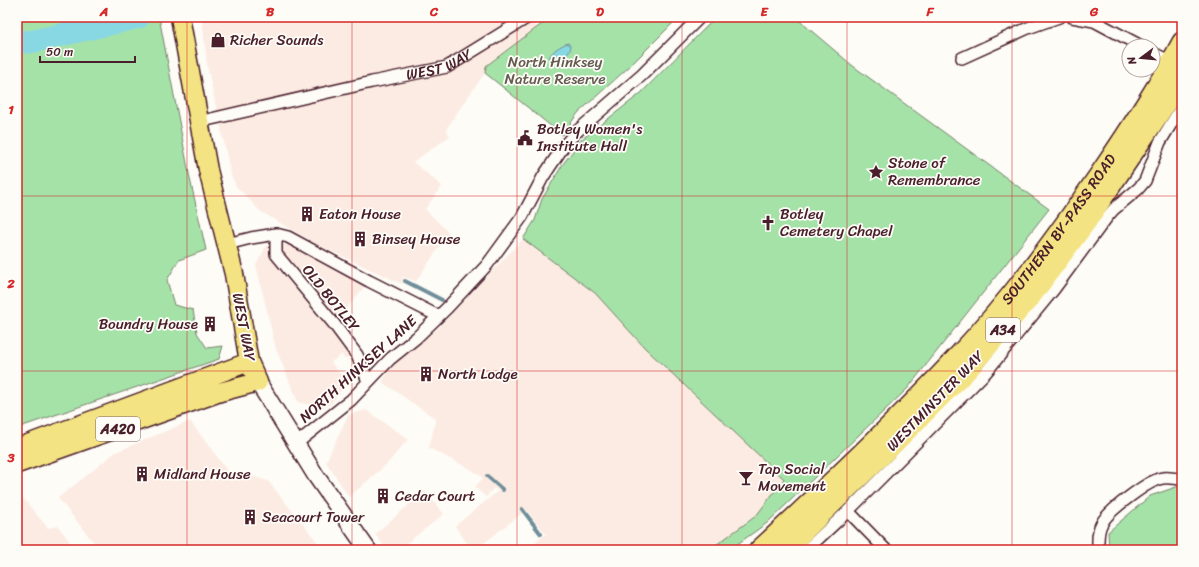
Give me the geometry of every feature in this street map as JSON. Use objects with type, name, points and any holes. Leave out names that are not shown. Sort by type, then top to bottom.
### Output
[{"type":"highway","name":"SOUTHERN BY-PASS ROAD","points":[[785,550],[968,370],[1031,297],[1088,220],[1158,116],[1177,69],[1182,42]]},
{"type":"highway","name":"SOUTHERN BY-PASS ROAD","points":[[760,550],[822,492],[950,364],[1019,285],[1073,212],[1146,106],[1177,69]]},
{"type":"main road","name":"WEST WAY","points":[[181,22],[198,122],[208,170],[227,244],[249,362],[258,382],[316,476],[368,550]]},
{"type":"main road","name":"A420","points":[[17,448],[249,362]]},
{"type":"main road","name":"A420","points":[[17,464],[220,392],[258,382]]},
{"type":"street","name":"WEST WAY","points":[[198,122],[372,82],[447,67],[528,17]]},
{"type":"street","name":"NORTH HINKSEY LANE","points":[[297,443],[350,400],[390,359],[416,338],[487,265],[522,217],[543,177],[563,147],[575,133],[642,76],[700,17]]},
{"type":"street","points":[[962,58],[1028,28],[1059,17]]},
{"type":"street","points":[[1072,17],[1094,21],[1126,38]]},
{"type":"street","points":[[1161,58],[1177,69]]},
{"type":"street","name":"WESTMINSTER WAY","points":[[806,550],[848,511],[986,372],[1054,289],[1114,209],[1138,189],[1145,181],[1160,142],[1182,106]]},
{"type":"street","name":"NORTH HINKSEY LANE","points":[[227,244],[276,234],[288,237],[438,316]]},
{"type":"street","name":"OLD BOTLEY","points":[[276,234],[276,254],[334,324],[357,355],[368,381]]},
{"type":"street","points":[[1098,550],[1097,536],[1102,523],[1111,511],[1146,485],[1163,477],[1182,479]]},
{"type":"street","points":[[848,511],[886,550]]},
{"type":"shaded area","points":[[202,17],[529,17],[537,27],[486,66],[485,73],[446,129],[450,136],[413,162],[442,186],[425,209],[449,233],[416,281],[403,277],[402,284],[316,244],[260,211],[236,186],[231,175],[207,65]]},
{"type":"shaded area","points":[[523,239],[595,293],[645,348],[784,479],[757,516],[709,550],[526,550],[546,534],[526,510],[475,550],[472,550],[455,526],[498,491],[494,488],[486,497],[475,487],[483,478],[474,471],[429,448],[436,419],[382,382],[394,363],[438,328]]},
{"type":"shaded area","points":[[267,245],[291,245],[366,285],[339,318],[339,335],[355,354],[344,359],[342,354],[331,362],[340,374],[349,380],[330,405],[321,408],[298,402],[276,349],[256,265]]},
{"type":"shaded area","points":[[366,410],[408,439],[387,464],[349,497],[326,462],[348,415]]},
{"type":"shaded area","points":[[190,421],[233,478],[251,476],[268,481],[319,544],[321,550],[100,550],[58,498],[116,452]]},
{"type":"shaded area","points":[[17,491],[48,528],[58,526],[76,550],[17,550]]},
{"type":"shaded area","points":[[425,491],[444,514],[398,550],[387,550],[375,534]]},
{"type":"green space","points":[[17,17],[159,17],[190,179],[206,250],[179,260],[167,280],[174,305],[193,310],[197,333],[207,348],[223,346],[219,359],[17,428]]},
{"type":"green space","name":"North Hinksey Nature Reserve","points":[[551,17],[669,17],[675,21],[630,66],[578,113],[562,135],[485,73],[486,66]]},
{"type":"green space","points":[[716,17],[795,17],[853,66],[1049,209],[908,388],[767,523],[729,550],[709,550],[756,516],[784,479],[645,348],[595,293],[523,239],[535,220],[542,199],[563,164],[582,139],[640,94]]},
{"type":"green space","points":[[1179,486],[1182,489],[1182,550],[1109,550],[1108,532],[1150,496]]},
{"type":"water","points":[[568,43],[571,47],[568,53],[558,61],[552,63],[549,58],[553,53]]},
{"type":"waterway","points":[[17,41],[30,42],[139,17]]},
{"type":"waterway","points":[[405,281],[442,300]]},
{"type":"waterway","points":[[487,476],[503,490]]},
{"type":"waterway","points":[[522,509],[541,534]]},
{"type":"place","name":"Richer Sounds","points":[[218,40]]},
{"type":"place","name":"Botley Women's Institute Hall","points":[[525,138]]},
{"type":"place","name":"Stone of Remembrance","points":[[876,172]]},
{"type":"place","name":"Eaton House","points":[[307,214]]},
{"type":"place","name":"Botley Cemetery Chapel","points":[[768,223]]},
{"type":"place","name":"Binsey House","points":[[360,239]]},
{"type":"place","name":"Boundry House","points":[[210,324]]},
{"type":"place","name":"North Lodge","points":[[426,374]]},
{"type":"place","name":"Midland House","points":[[142,474]]},
{"type":"place","name":"Tap Social Movement","points":[[746,478]]},
{"type":"place","name":"Cedar Court","points":[[383,496]]},
{"type":"place","name":"Seacourt Tower","points":[[250,517]]}]
